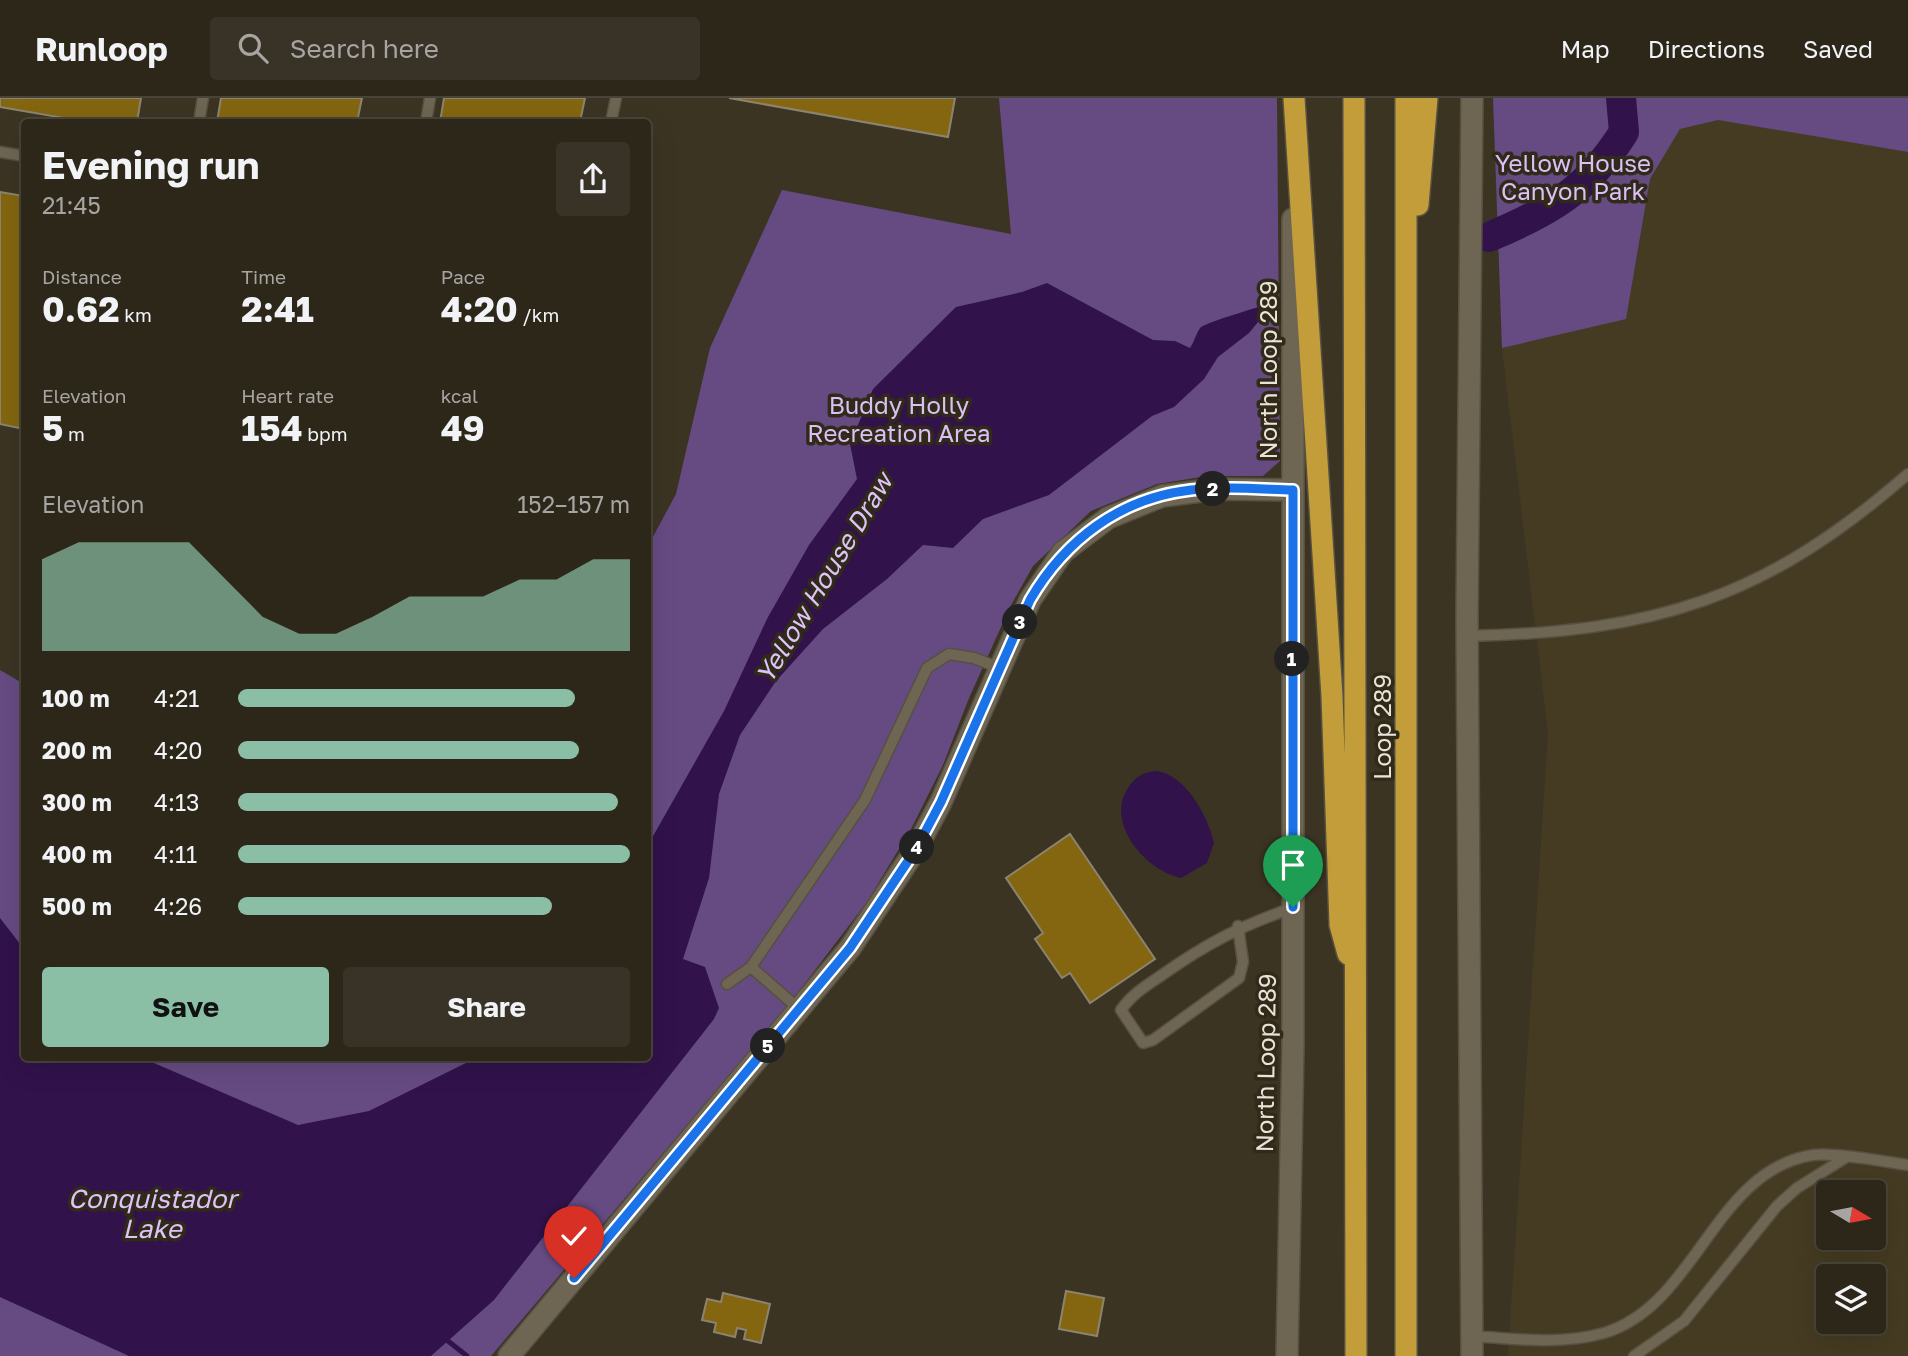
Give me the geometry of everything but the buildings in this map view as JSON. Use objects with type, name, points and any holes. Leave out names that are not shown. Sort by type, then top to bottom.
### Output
[{"type":"highway","points":[[1293,98],[1331,670],[1340,925],[1355,981]]},
{"type":"highway","name":"Loop 289","points":[[1354,98],[1356,1356]]},
{"type":"highway","name":"Loop 289","points":[[1406,98],[1406,1356]]},
{"type":"highway","points":[[1407,290],[1420,193],[1427,98]]},
{"type":"highway","points":[[1408,1111],[1421,1356]]},
{"type":"highway","points":[[1341,1356],[1342,1313],[1355,1250]]},
{"type":"main road","name":"North Loop 289","points":[[1287,1356],[1293,907],[1293,98]]},
{"type":"main road","points":[[1472,98],[1467,636],[1472,1346]]},
{"type":"main road","points":[[509,1356],[850,948],[916,849],[941,802],[1030,600],[1045,573],[1063,552],[1108,518],[1135,505],[1189,490],[1293,490]]},
{"type":"lane","points":[[200,119],[203,98]]},
{"type":"lane","points":[[426,119],[430,98]]},
{"type":"lane","points":[[612,119],[616,98]]},
{"type":"lane","points":[[0,152],[21,156]]},
{"type":"lane","points":[[1467,636],[1602,628],[1697,605],[1764,575],[1817,545],[1866,510],[1908,474]]},
{"type":"lane","points":[[727,985],[751,967],[865,800],[927,667],[949,654],[974,658],[1000,668]]},
{"type":"lane","points":[[1238,926],[1243,962],[1240,978],[1153,1040],[1143,1043],[1121,1010],[1130,998],[1193,953],[1238,926],[1293,907]]},
{"type":"lane","points":[[751,967],[799,1009]]},
{"type":"lane","points":[[1472,1346],[1575,1338],[1605,1332],[1627,1322],[1669,1287],[1748,1189],[1770,1170],[1797,1158],[1817,1154],[1908,1166]]},
{"type":"lane","points":[[1634,1356],[1684,1321],[1787,1197],[1845,1158]]},
{"type":"shaded area","points":[[1718,120],[1908,152],[1908,1356],[1508,1356],[1548,733],[1502,348],[1626,318],[1650,179],[1680,129]]},
{"type":"green space","name":"Buddy Holly Recreation Area","points":[[999,98],[1277,98],[1280,461],[1263,476],[1207,476],[1157,484],[1091,511],[1033,566],[1010,607],[969,698],[943,765],[911,829],[867,902],[786,1008],[491,1356],[0,1356],[0,670],[21,682],[21,1061],[651,1061],[651,540],[676,494],[710,348],[782,190],[1011,234]]},
{"type":"green space","name":"Yellow House Canyon Park","points":[[1493,98],[1908,98],[1908,152],[1718,120],[1680,129],[1650,179],[1626,319],[1502,348]]},
{"type":"water","name":"Conquistador Lake","points":[[1047,283],[1153,340],[1175,341],[1190,348],[1203,326],[1258,307],[1263,309],[1263,316],[1249,333],[1218,357],[1204,379],[1174,407],[1152,416],[1049,495],[983,519],[953,548],[923,545],[887,579],[823,629],[776,681],[740,735],[719,794],[709,878],[683,959],[705,967],[719,1008],[714,1019],[494,1300],[431,1356],[129,1356],[0,1297],[0,918],[21,945],[21,1061],[149,1061],[298,1125],[369,1111],[470,1061],[651,1061],[651,840],[724,711],[768,617],[809,545],[857,479],[850,444],[873,389],[956,307],[1022,292]]},
{"type":"water","points":[[1155,771],[1176,779],[1194,798],[1214,843],[1207,863],[1181,878],[1167,873],[1142,855],[1132,843],[1121,815],[1122,801],[1131,784],[1139,776]]},
{"type":"waterway","name":"Yellow House Draw","points":[[1489,237],[1549,208],[1566,197],[1596,169],[1624,132],[1621,98]]},
{"type":"waterway","name":"Yellow House Draw","points":[[1263,309],[1274,306]]},
{"type":"waterway","points":[[448,1341],[467,1356]]},
{"type":"route","points":[[574,1278],[850,948],[887,895],[941,802],[1030,600],[1045,573],[1083,534],[1135,505],[1189,490],[1293,490],[1293,907]]}]
